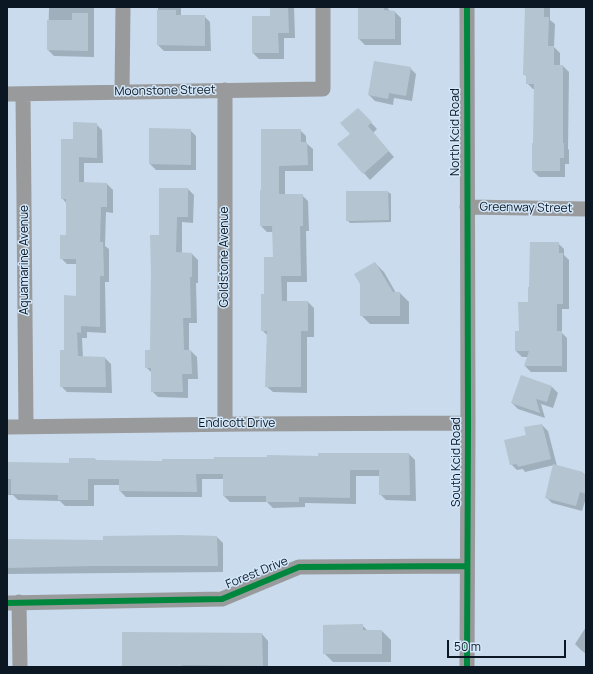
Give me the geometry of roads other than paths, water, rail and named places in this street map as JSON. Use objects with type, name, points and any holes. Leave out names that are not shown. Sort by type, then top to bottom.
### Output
[{"type":"street","points":[[122,7],[122,92]]},
{"type":"street","name":"Moonstone Street","points":[[7,94],[323,89],[323,7]]},
{"type":"street","name":"North Kcid Road","points":[[466,7],[467,258]]},
{"type":"street","name":"Goldstone Avenue","points":[[224,424],[225,90]]},
{"type":"street","name":"Aquamarine Avenue","points":[[23,94],[26,426]]},
{"type":"street","name":"Greenway Street","points":[[467,207],[586,209]]},
{"type":"street","name":"South Kcid Road","points":[[467,258],[467,667]]},
{"type":"street","name":"Endicott Drive","points":[[7,427],[468,423]]},
{"type":"street","name":"Forest Drive","points":[[13,603],[222,599],[299,567],[467,566]]},
{"type":"street","points":[[13,603],[20,667]]}]
